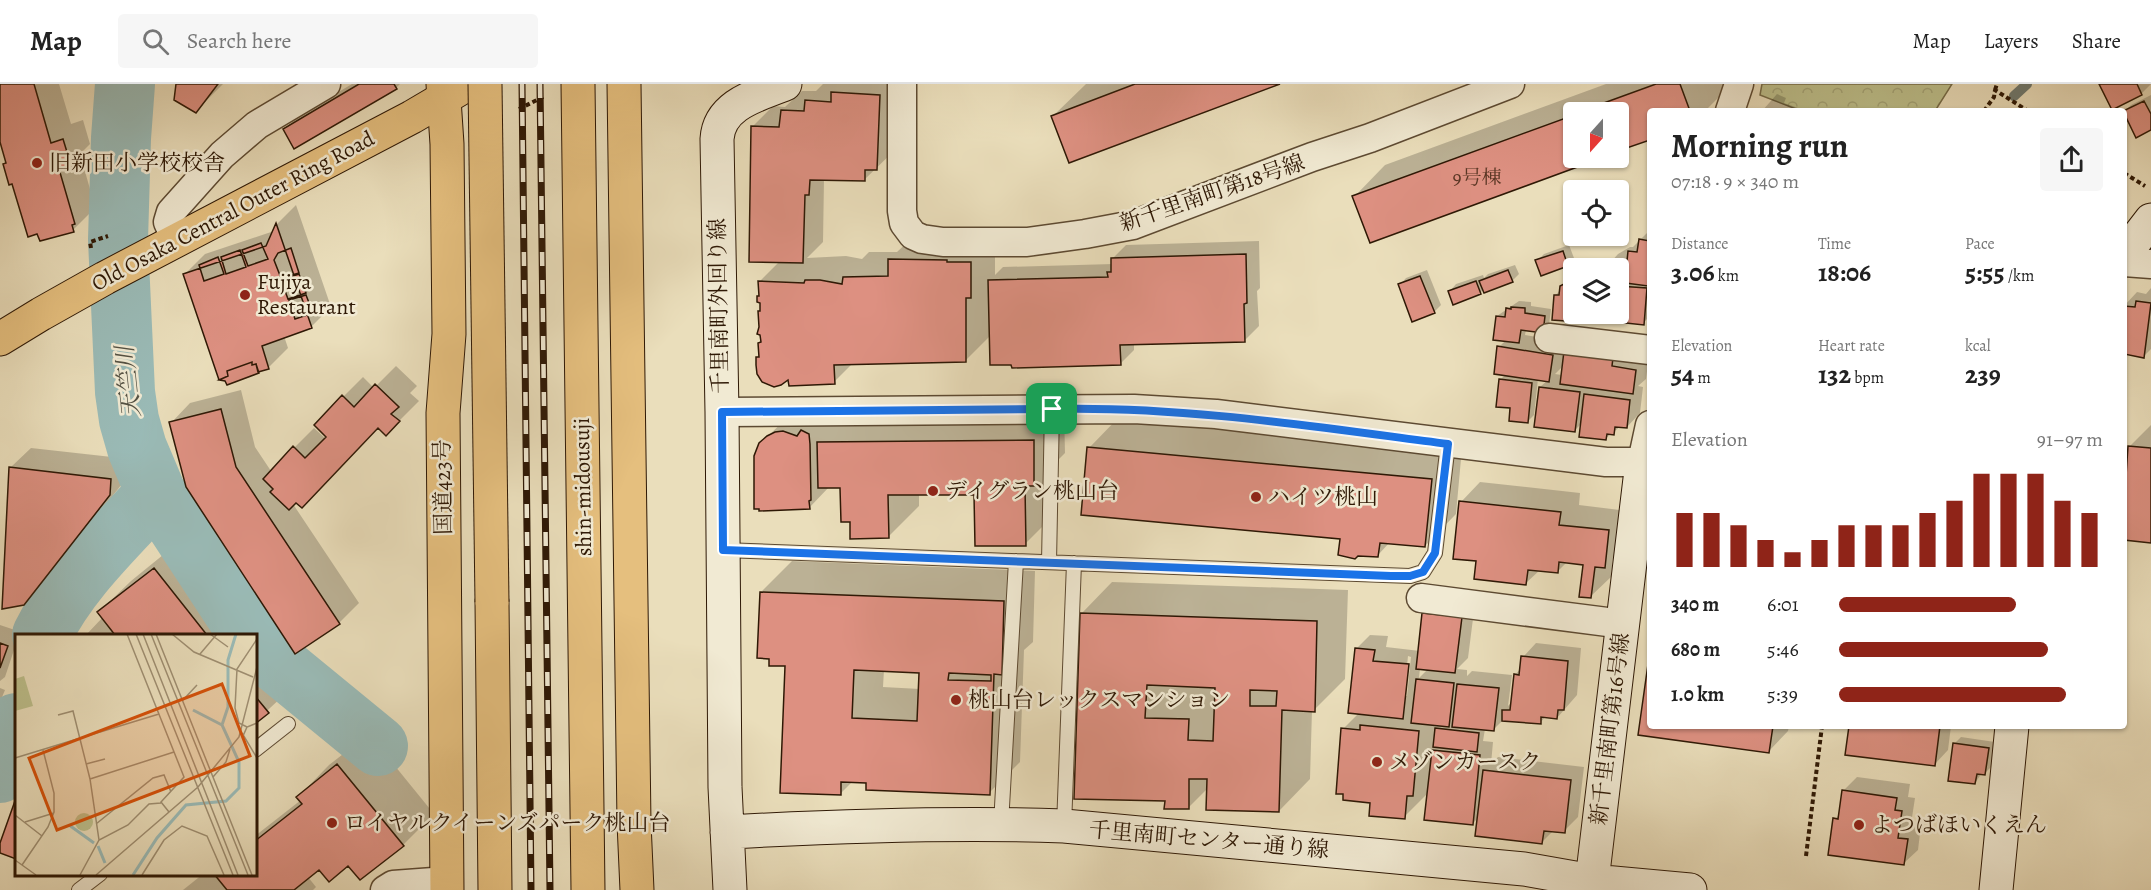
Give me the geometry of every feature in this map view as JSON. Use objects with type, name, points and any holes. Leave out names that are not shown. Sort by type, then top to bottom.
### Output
[{"type":"main road","points":[[485,84],[495,890]]},
{"type":"main road","name":"shin-midousuji","points":[[578,84],[588,890]]},
{"type":"main road","points":[[624,84],[633,823],[637,890]]},
{"type":"main road","name":"Old Osaka Central Outer Ring Road","points":[[0,339],[40,314],[451,89]]},
{"type":"main road","name":"国道423号","points":[[447,886],[443,413],[449,334],[447,144],[451,89]]},
{"type":"street","points":[[176,240],[168,222],[171,212],[222,155],[257,125],[326,84]]},
{"type":"street","name":"千里南町外回り線","points":[[730,890],[727,832],[717,132],[734,106],[785,84]]},
{"type":"street","name":"新千里南町第18号線","points":[[902,84],[902,211],[907,228],[912,235],[943,242],[1052,239],[1133,225],[1510,84]]},
{"type":"street","points":[[1731,108],[1739,84]]},
{"type":"street","points":[[2127,249],[2150,205]]},
{"type":"street","points":[[2127,262],[2151,264]]},
{"type":"street","points":[[1549,338],[1647,350]]},
{"type":"street","points":[[722,412],[1052,409],[1195,412],[1606,462],[1642,462]]},
{"type":"street","name":"新千里南町第16号線","points":[[1592,885],[1642,462],[1647,439]]},
{"type":"street","points":[[1421,598],[1623,624]]},
{"type":"street","points":[[1996,890],[2012,729]]},
{"type":"street","name":"千里南町センター通り線","points":[[727,832],[1001,824],[1064,826],[1524,869],[1592,885],[1690,890]]},
{"type":"street","points":[[385,890],[393,885],[447,886]]},
{"type":"lane","points":[[1049,562],[1052,409]]},
{"type":"lane","points":[[723,550],[1391,576],[1417,574],[1423,572],[1435,553],[1448,444]]},
{"type":"lane","points":[[1001,824],[1016,561]]},
{"type":"lane","points":[[1064,826],[1074,563]]},
{"type":"lane","points":[[256,749],[288,724]]},
{"type":"lane","points":[[80,890],[98,875]]},
{"type":"path","points":[[1986,108],[1994,97],[1997,84]]},
{"type":"path","points":[[1995,90],[2023,108]]},
{"type":"path","points":[[2127,177],[2150,205]]},
{"type":"path","points":[[1806,856],[1822,729]]},
{"type":"green space","points":[[1762,84],[1952,84],[1937,108],[1793,108],[1760,95]]},
{"type":"building","name":"旧新田小学校校舎","points":[[0,84],[34,84],[51,143],[63,139],[71,165],[59,169],[75,224],[72,225],[74,232],[40,241],[37,234],[28,237],[12,184],[9,185],[3,164],[6,163],[0,142]]},
{"type":"building","points":[[176,84],[218,84],[196,113],[174,100]]},
{"type":"building","points":[[359,84],[394,84],[397,89],[294,149],[283,129]]},
{"type":"building","points":[[1135,84],[1280,84],[1069,163],[1051,116]]},
{"type":"building","points":[[1656,84],[1680,84],[1689,108],[1647,108],[1647,141],[1629,147],[1629,102],[1606,102]]},
{"type":"building","points":[[2099,84],[2137,84],[2142,95],[2116,108],[2111,108]]},
{"type":"building","points":[[831,92],[880,95],[877,170],[865,170],[865,181],[810,180],[809,195],[805,195],[803,263],[749,262],[751,126],[779,127],[781,110],[804,111],[805,100],[831,102]]},
{"type":"building","points":[[2144,101],[2151,114],[2151,130],[2136,138],[2127,119],[2127,109]]},
{"type":"building","points":[[1563,119],[1563,168],[1575,168],[1370,243],[1352,196]]},
{"type":"building","name":"Fujiya Restaurant","points":[[276,223],[312,328],[262,346],[269,369],[258,372],[256,364],[252,365],[252,362],[227,371],[228,376],[219,380],[183,274],[266,246]]},
{"type":"building","points":[[1639,239],[1647,240],[1647,286],[1629,283],[1628,251],[1637,252]]},
{"type":"building","points":[[261,243],[268,259],[248,266],[242,250]]},
{"type":"building","points":[[291,248],[299,273],[281,278],[274,260],[278,253]]},
{"type":"building","points":[[240,250],[246,267],[226,274],[221,257]]},
{"type":"building","points":[[1563,251],[1565,258],[1563,258],[1563,268],[1541,276],[1535,260]]},
{"type":"building","points":[[1246,254],[1245,342],[1120,345],[1121,365],[1012,368],[1011,365],[990,365],[988,280],[1108,277],[1107,272],[1111,272],[1111,258]]},
{"type":"building","points":[[218,257],[224,274],[204,281],[199,265]]},
{"type":"building","points":[[888,259],[971,262],[971,298],[966,298],[966,362],[834,365],[835,384],[789,386],[788,380],[774,387],[762,382],[757,374],[756,365],[756,357],[759,357],[758,343],[761,342],[760,335],[757,334],[758,311],[760,311],[760,303],[757,302],[758,281],[804,283],[805,280],[820,280],[842,284],[843,277],[888,276]]},
{"type":"building","points":[[1508,270],[1513,282],[1484,293],[1479,281]]},
{"type":"building","points":[[299,274],[306,293],[288,299],[281,280]]},
{"type":"building","points":[[1420,276],[1435,313],[1412,322],[1398,284]]},
{"type":"building","points":[[1476,281],[1481,294],[1453,305],[1448,291]]},
{"type":"building","points":[[1563,284],[1563,321],[1552,320],[1554,295],[1559,295],[1560,286]]},
{"type":"building","points":[[1629,287],[1647,288],[1644,325],[1629,323]]},
{"type":"building","points":[[306,295],[313,313],[295,319],[289,300]]},
{"type":"building","points":[[2136,301],[2151,303],[2144,358],[2127,355],[2127,306],[2135,307]]},
{"type":"building","points":[[1511,307],[1525,308],[1525,313],[1545,316],[1543,333],[1521,330],[1519,343],[1493,340],[1496,316],[1505,317],[1506,308],[1511,309]]},
{"type":"building","points":[[1497,346],[1553,355],[1549,382],[1494,374]]},
{"type":"building","points":[[1564,351],[1613,358],[1612,366],[1636,370],[1633,394],[1560,384]]},
{"type":"building","points":[[252,362],[252,365],[256,364],[259,373],[227,385],[225,381],[219,380],[228,376],[227,371]]},
{"type":"building","points":[[1499,379],[1532,383],[1528,423],[1509,421],[1510,408],[1496,407]]},
{"type":"building","points":[[375,384],[399,407],[391,414],[400,421],[386,436],[378,428],[302,508],[296,503],[289,510],[270,492],[273,489],[263,479],[293,446],[305,458],[326,437],[314,425],[342,395],[354,407]]},
{"type":"building","points":[[1539,387],[1580,392],[1575,432],[1534,427]]},
{"type":"building","points":[[1584,394],[1630,400],[1627,428],[1615,427],[1614,435],[1607,434],[1606,440],[1579,437]]},
{"type":"building","points":[[221,409],[236,467],[340,624],[295,654],[186,487],[169,422]]},
{"type":"building","points":[[801,430],[809,434],[810,509],[759,511],[759,509],[754,509],[754,456],[759,443],[775,432],[783,431],[797,436]]},
{"type":"building","name":"デイグラン桃山台","points":[[1034,440],[1034,486],[1025,486],[1026,546],[975,546],[974,495],[888,495],[889,538],[850,539],[850,522],[841,522],[840,488],[818,488],[817,442]]},
{"type":"building","points":[[2128,446],[2151,448],[2151,543],[2127,540]]},
{"type":"building","name":"ハイツ桃山","points":[[1087,447],[1432,479],[1425,547],[1380,543],[1378,557],[1358,556],[1355,559],[1338,555],[1340,539],[1081,515]]},
{"type":"building","points":[[9,467],[111,479],[110,495],[24,605],[2,609]]},
{"type":"building","points":[[1459,501],[1561,512],[1559,525],[1609,530],[1605,568],[1595,567],[1591,598],[1579,597],[1583,565],[1559,562],[1558,573],[1528,570],[1526,585],[1474,579],[1476,561],[1453,559]]},
{"type":"building","points":[[154,568],[206,634],[114,634],[97,612]]},
{"type":"building","name":"桃山台レックスマンション","points":[[760,592],[1004,601],[1002,675],[994,674],[990,795],[866,790],[866,783],[841,782],[841,795],[780,793],[785,666],[769,666],[769,659],[757,658]],"holes":[[[854,670],[919,673],[917,721],[852,718]],[[949,673],[991,675],[991,681],[948,680]]]},
{"type":"building","points":[[1080,613],[1317,621],[1315,712],[1282,710],[1279,812],[1206,810],[1207,779],[1189,779],[1189,809],[1164,809],[1165,801],[1074,799]],"holes":[[[1147,685],[1215,688],[1213,741],[1188,740],[1189,719],[1145,718]],[[1250,690],[1277,691],[1276,706],[1250,706]]]},
{"type":"building","points":[[1422,613],[1462,617],[1455,673],[1416,669]]},
{"type":"building","points":[[0,643],[8,646],[0,668]]},
{"type":"building","points":[[1355,648],[1375,650],[1373,661],[1409,664],[1403,719],[1348,713]]},
{"type":"building","points":[[1521,656],[1568,661],[1564,710],[1558,710],[1557,719],[1541,717],[1541,724],[1502,721],[1502,710],[1510,710],[1514,674],[1519,675]]},
{"type":"building","points":[[1647,671],[1647,729],[1773,729],[1769,753],[1638,735]]},
{"type":"building","points":[[1416,679],[1454,683],[1449,727],[1411,723]]},
{"type":"building","points":[[1457,684],[1499,688],[1494,731],[1452,727]]},
{"type":"building","points":[[256,697],[269,713],[256,723]]},
{"type":"building","name":"メゾンカースク","points":[[1360,725],[1419,731],[1413,796],[1407,796],[1405,819],[1369,816],[1370,803],[1343,800],[1343,794],[1336,794],[1341,728],[1360,730]]},
{"type":"building","points":[[1435,728],[1479,733],[1477,752],[1433,747]]},
{"type":"building","points":[[1849,729],[1940,729],[1935,766],[1845,755]]},
{"type":"building","points":[[1953,743],[1989,748],[1985,775],[1977,774],[1975,784],[1948,781]]},
{"type":"building","points":[[1432,750],[1480,755],[1473,825],[1424,820]]},
{"type":"building","name":"ロイヤルクイーンズパーク桃山台","points":[[337,764],[404,846],[360,880],[348,866],[329,882],[319,870],[294,890],[227,890],[215,875],[256,875],[256,840],[302,804],[296,797]]},
{"type":"building","points":[[1483,770],[1571,780],[1565,833],[1544,831],[1542,844],[1475,836]]},
{"type":"building","points":[[1842,790],[1897,798],[1895,810],[1902,811],[1898,838],[1908,839],[1904,865],[1828,855],[1833,818],[1838,819]]},
{"type":"building","points":[[15,801],[15,859],[0,853],[0,843]]},
{"type":"waterway","name":"天竺川","points":[[43,634],[65,596],[79,578],[156,493],[137,448],[129,420],[125,392],[118,240],[125,84]]},
{"type":"waterway","points":[[2014,96],[2027,84]]},
{"type":"waterway","points":[[156,493],[248,634]]},
{"type":"waterway","points":[[256,644],[378,746]]},
{"type":"waterway","name":"天竺川","points":[[0,773],[9,753],[15,727]]},
{"type":"railway","points":[[522,84],[531,890]]},
{"type":"railway","points":[[540,84],[550,890]]},
{"type":"place","name":"旧新田小学校校舎","points":[[37,163]]},
{"type":"place","name":"Fujiya Restaurant","points":[[245,295]]},
{"type":"place","name":"デイグラン桃山台","points":[[933,491]]},
{"type":"place","name":"ハイツ桃山","points":[[1256,497]]},
{"type":"place","name":"桃山台レックスマンション","points":[[956,700]]},
{"type":"place","name":"メゾンカースク","points":[[1377,762]]},
{"type":"place","name":"ロイヤルクイーンズパーク桃山台","points":[[332,823]]},
{"type":"place","name":"よつばほいくえん","points":[[1859,825]]},
{"type":"route","points":[[1052,409],[1195,412],[1448,444],[1435,553],[1423,572],[1410,576],[1391,576],[723,550],[722,412],[1052,409]]}]
